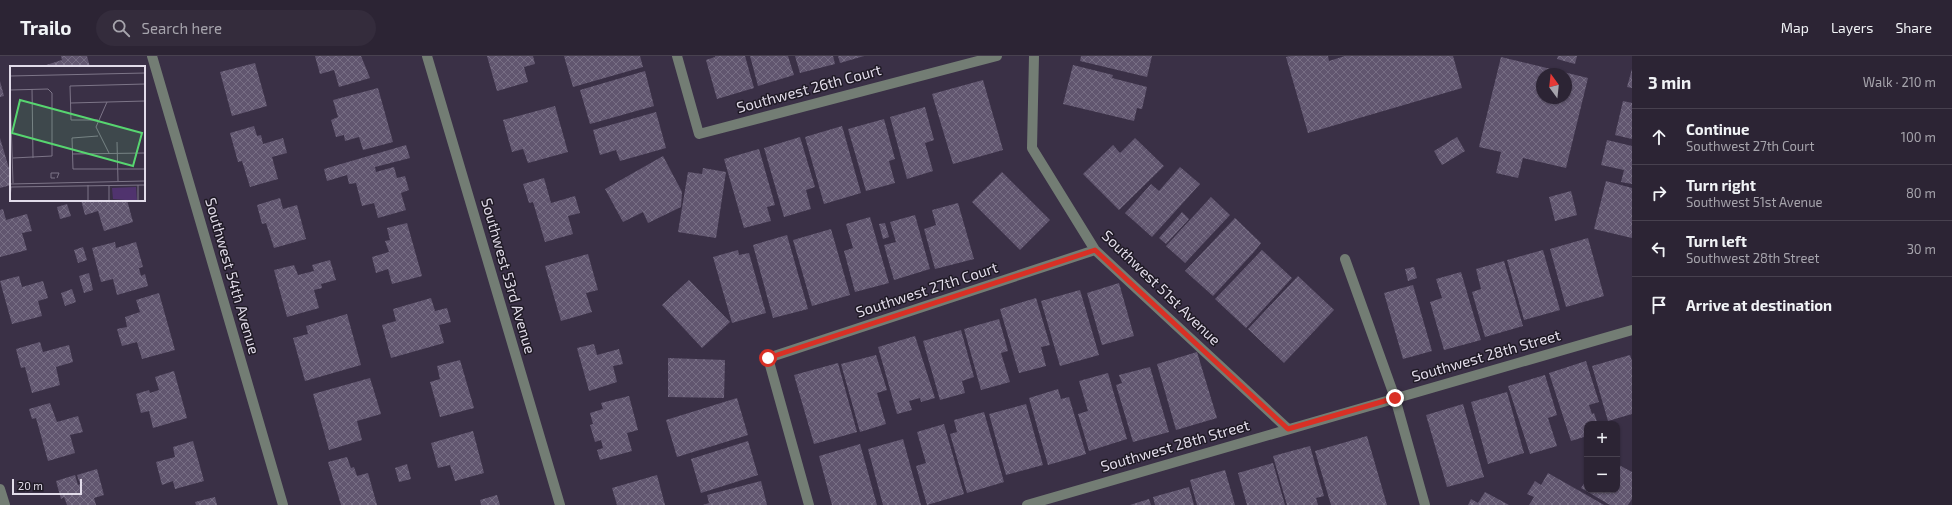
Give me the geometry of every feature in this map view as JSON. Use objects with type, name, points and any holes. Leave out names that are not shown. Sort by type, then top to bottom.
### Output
[{"type":"street","name":"Southwest 54th Avenue","points":[[152,56],[282,505]]},
{"type":"street","name":"Southwest 53rd Avenue","points":[[427,56],[560,505]]},
{"type":"street","name":"Southwest 26th Court","points":[[676,56],[699,134],[997,56]]},
{"type":"street","name":"Southwest 51st Avenue","points":[[1034,56],[1032,148],[1095,250],[1288,429]]},
{"type":"street","name":"Southwest 27th Court","points":[[808,505],[768,358],[1095,250]]},
{"type":"street","points":[[1346,259],[1395,398],[1424,505]]},
{"type":"street","name":"Southwest 28th Street","points":[[1027,505],[1632,330]]},
{"type":"street","points":[[0,489],[5,505]]},
{"type":"building","points":[[61,56],[87,56],[90,66],[43,66],[62,60]]},
{"type":"building","points":[[315,56],[361,56],[370,78],[339,87],[334,70],[320,74]]},
{"type":"building","points":[[487,56],[533,56],[535,64],[524,67],[528,82],[497,91]]},
{"type":"building","points":[[564,56],[640,56],[643,67],[573,87]]},
{"type":"building","points":[[715,56],[745,56],[754,88],[717,99],[706,60]]},
{"type":"building","points":[[750,56],[788,56],[794,75],[758,86]]},
{"type":"building","points":[[795,56],[833,56],[835,64],[800,73]]},
{"type":"building","points":[[838,56],[864,56],[840,63]]},
{"type":"building","points":[[1081,56],[1152,56],[1147,77],[1080,61]]},
{"type":"building","points":[[1328,56],[1329,61],[1345,56],[1453,56],[1462,88],[1308,133],[1286,57]]},
{"type":"building","points":[[1558,56],[1577,56],[1575,64],[1557,59]]},
{"type":"building","points":[[1501,57],[1547,68],[1536,68],[1536,104],[1572,104],[1572,74],[1588,78],[1566,168],[1523,158],[1518,178],[1496,173],[1501,152],[1479,147]]},
{"type":"building","points":[[255,63],[267,106],[232,116],[220,72]]},
{"type":"building","points":[[1073,65],[1113,75],[1112,78],[1147,87],[1142,109],[1137,108],[1134,121],[1063,104]]},
{"type":"building","points":[[1632,69],[1632,88],[1627,87]]},
{"type":"building","points":[[645,71],[654,106],[590,124],[580,90]]},
{"type":"building","points":[[983,80],[1003,150],[953,164],[932,94]]},
{"type":"building","points":[[0,81],[4,96],[0,97]]},
{"type":"building","points":[[378,88],[393,142],[363,150],[359,137],[345,141],[344,135],[336,137],[331,120],[338,117],[333,100]]},
{"type":"building","points":[[1623,101],[1632,103],[1632,139],[1615,135]]},
{"type":"building","points":[[555,106],[568,152],[528,163],[523,149],[512,152],[503,120]]},
{"type":"building","points":[[925,107],[934,140],[925,143],[933,171],[907,179],[890,117]]},
{"type":"building","points":[[656,112],[666,148],[620,161],[616,150],[600,155],[593,130]]},
{"type":"building","points":[[884,119],[895,159],[889,161],[895,183],[866,191],[848,129]]},
{"type":"building","points":[[254,126],[257,136],[261,135],[263,144],[283,138],[287,153],[272,157],[278,179],[250,187],[242,161],[238,162],[230,133]]},
{"type":"building","points":[[842,126],[861,193],[824,204],[805,137]]},
{"type":"building","points":[[800,137],[815,187],[806,190],[811,209],[784,217],[764,148]]},
{"type":"building","points":[[1457,137],[1465,151],[1442,165],[1434,151]]},
{"type":"building","points":[[0,138],[10,172],[10,185],[0,188]]},
{"type":"building","points":[[1135,138],[1164,166],[1119,210],[1083,174],[1113,145],[1120,153]]},
{"type":"building","points":[[1607,140],[1632,146],[1632,184],[1621,182],[1624,170],[1601,165]]},
{"type":"building","points":[[406,145],[410,158],[375,167],[376,172],[394,167],[397,178],[405,176],[409,190],[401,193],[406,210],[378,218],[374,203],[362,206],[356,183],[349,184],[347,175],[327,181],[324,169]]},
{"type":"building","points":[[759,149],[775,205],[767,207],[771,221],[744,228],[724,159]]},
{"type":"building","points":[[663,156],[682,192],[681,207],[648,223],[643,212],[623,222],[605,189]]},
{"type":"building","points":[[1180,167],[1200,184],[1152,237],[1125,213],[1151,184],[1159,191]]},
{"type":"building","points":[[703,168],[726,172],[716,238],[678,232],[688,172],[702,174]]},
{"type":"building","points":[[1002,172],[1050,220],[1020,250],[972,202]]},
{"type":"building","points":[[544,178],[551,203],[575,196],[580,213],[568,216],[573,234],[545,242],[533,202],[529,203],[523,184]]},
{"type":"building","points":[[1606,181],[1632,188],[1632,238],[1594,229]]},
{"type":"building","points":[[1571,191],[1577,215],[1555,221],[1549,197]]},
{"type":"building","points":[[1211,197],[1230,215],[1185,263],[1166,246]]},
{"type":"building","points":[[280,198],[283,209],[297,205],[306,239],[274,248],[266,223],[262,224],[257,205]]},
{"type":"building","points":[[81,201],[127,201],[133,222],[104,231],[98,211],[85,215]]},
{"type":"building","points":[[958,203],[974,259],[935,269],[924,229],[936,225],[932,210]]},
{"type":"building","points":[[67,204],[71,216],[60,219],[57,207]]},
{"type":"building","points":[[3,209],[6,220],[27,214],[32,231],[22,233],[27,250],[0,257],[0,210]]},
{"type":"building","points":[[1182,212],[1189,219],[1166,244],[1159,238]]},
{"type":"building","points":[[915,215],[930,269],[894,280],[884,245],[896,242],[890,222]]},
{"type":"building","points":[[870,217],[889,283],[855,292],[844,251],[853,248],[846,224]]},
{"type":"building","points":[[1235,218],[1261,243],[1213,296],[1185,271]]},
{"type":"building","points":[[407,223],[422,276],[392,284],[388,269],[376,273],[372,257],[389,252],[385,241],[390,240],[387,228]]},
{"type":"building","points":[[885,223],[889,237],[883,239],[879,224]]},
{"type":"building","points":[[831,229],[850,295],[812,306],[793,240]]},
{"type":"building","points":[[787,235],[808,309],[773,318],[753,245]]},
{"type":"building","points":[[1588,238],[1604,296],[1566,307],[1550,249]]},
{"type":"building","points":[[115,242],[116,248],[136,242],[143,267],[139,268],[141,276],[145,274],[148,286],[117,295],[113,279],[101,282],[92,248]]},
{"type":"building","points":[[83,247],[87,260],[78,263],[74,250]]},
{"type":"building","points":[[738,250],[739,255],[749,253],[766,313],[732,323],[713,257]]},
{"type":"building","points":[[1262,250],[1292,278],[1246,328],[1215,299]]},
{"type":"building","points":[[1543,250],[1560,310],[1524,320],[1507,260]]},
{"type":"building","points":[[588,254],[598,290],[586,293],[592,312],[561,321],[545,266]]},
{"type":"building","points":[[330,260],[336,280],[321,284],[322,288],[314,290],[319,308],[287,317],[274,270],[294,265],[298,275],[314,271],[312,265]]},
{"type":"building","points":[[1504,261],[1523,326],[1485,337],[1472,292],[1481,289],[1476,269]]},
{"type":"building","points":[[1414,267],[1417,278],[1408,281],[1405,269]]},
{"type":"building","points":[[1461,272],[1481,340],[1444,350],[1430,302],[1442,298],[1436,279]]},
{"type":"building","points":[[89,273],[93,290],[84,293],[79,276]]},
{"type":"building","points":[[19,276],[22,287],[43,281],[48,298],[38,301],[42,316],[12,324],[0,281]]},
{"type":"building","points":[[1298,276],[1334,310],[1284,363],[1248,329]]},
{"type":"building","points":[[689,280],[730,322],[702,348],[662,305]]},
{"type":"building","points":[[1119,283],[1134,336],[1102,345],[1087,293]]},
{"type":"building","points":[[1413,285],[1432,351],[1403,359],[1384,293]]},
{"type":"building","points":[[72,289],[76,302],[65,306],[61,293]]},
{"type":"building","points":[[1080,290],[1099,355],[1060,366],[1041,301]]},
{"type":"building","points":[[159,293],[175,350],[142,359],[137,342],[122,346],[117,329],[127,327],[125,317],[140,312],[136,300]]},
{"type":"building","points":[[431,298],[435,311],[447,308],[451,322],[439,325],[444,343],[391,358],[382,325],[396,321],[393,309]]},
{"type":"building","points":[[1036,298],[1050,345],[1041,347],[1046,366],[1019,373],[1000,309]]},
{"type":"building","points":[[347,314],[361,365],[305,381],[293,338],[308,334],[306,326]]},
{"type":"building","points":[[999,319],[1008,351],[1001,353],[1010,382],[981,390],[964,329]]},
{"type":"building","points":[[961,330],[974,377],[962,381],[965,393],[940,400],[923,341]]},
{"type":"building","points":[[915,336],[935,398],[921,402],[920,398],[909,401],[912,410],[897,414],[878,347]]},
{"type":"building","points":[[40,342],[43,352],[69,345],[73,362],[56,367],[60,385],[32,393],[25,367],[21,368],[16,349]]},
{"type":"building","points":[[594,344],[597,355],[619,349],[623,364],[613,366],[617,382],[589,391],[577,348]]},
{"type":"building","points":[[1197,352],[1217,418],[1176,430],[1157,364]]},
{"type":"building","points":[[876,355],[887,390],[877,393],[886,424],[860,432],[841,364]]},
{"type":"building","points":[[1630,355],[1632,361],[1632,414],[1608,421],[1592,366]]},
{"type":"building","points":[[668,358],[725,360],[724,398],[668,397]]},
{"type":"building","points":[[460,360],[474,408],[440,417],[430,382],[440,379],[437,366]]},
{"type":"building","points":[[1586,361],[1599,402],[1589,405],[1597,421],[1584,421],[1584,437],[1571,441],[1549,373]]},
{"type":"building","points":[[838,363],[857,432],[814,444],[794,375]]},
{"type":"building","points":[[1150,367],[1169,432],[1133,442],[1116,385],[1122,383],[1119,375]]},
{"type":"building","points":[[174,371],[187,418],[153,428],[149,411],[141,413],[136,394],[149,390],[150,393],[159,390],[155,377]]},
{"type":"building","points":[[1108,373],[1127,439],[1089,451],[1078,414],[1088,411],[1079,381]]},
{"type":"building","points":[[1545,375],[1557,415],[1548,418],[1557,446],[1530,454],[1508,386]]},
{"type":"building","points":[[370,378],[381,414],[357,421],[362,440],[329,450],[313,394]]},
{"type":"building","points":[[1058,389],[1061,399],[1069,397],[1086,454],[1048,465],[1029,398]]},
{"type":"building","points":[[1507,392],[1524,453],[1488,464],[1471,402]]},
{"type":"building","points":[[629,396],[638,430],[627,433],[632,451],[600,460],[597,450],[603,448],[601,440],[595,442],[590,425],[593,424],[590,413],[603,409],[601,403]]},
{"type":"building","points":[[737,398],[748,435],[677,457],[666,420]]},
{"type":"building","points":[[50,403],[57,422],[78,416],[83,432],[70,435],[75,453],[48,461],[36,418],[32,419],[29,409]]},
{"type":"building","points":[[1026,404],[1043,465],[1006,475],[989,414]]},
{"type":"building","points":[[1463,404],[1484,477],[1447,487],[1426,415]]},
{"type":"building","points":[[984,412],[1004,482],[967,493],[950,434],[957,432],[954,420]]},
{"type":"building","points":[[944,424],[964,494],[927,505],[916,466],[926,463],[917,432]]},
{"type":"building","points":[[473,431],[484,473],[455,481],[450,465],[438,468],[431,443]]},
{"type":"building","points":[[1367,436],[1387,505],[1331,505],[1315,451]]},
{"type":"building","points":[[903,439],[921,505],[883,505],[868,449]]},
{"type":"building","points":[[193,441],[204,481],[175,489],[173,481],[162,485],[156,462],[175,457],[173,447]]},
{"type":"building","points":[[748,441],[758,475],[701,493],[691,459]]},
{"type":"building","points":[[860,444],[877,505],[832,505],[819,456]]},
{"type":"building","points":[[1310,446],[1324,496],[1316,498],[1318,505],[1287,505],[1273,456]]},
{"type":"building","points":[[347,457],[351,468],[354,467],[357,476],[368,473],[377,505],[341,505],[328,462]]},
{"type":"building","points":[[1273,463],[1285,505],[1247,505],[1238,473]]},
{"type":"building","points":[[407,464],[411,479],[399,482],[395,468]]},
{"type":"building","points":[[1620,466],[1632,472],[1632,499],[1628,505],[1610,505],[1590,493],[1620,493]]},
{"type":"building","points":[[97,469],[104,495],[94,498],[96,505],[67,505],[64,497],[61,499],[56,481],[75,475],[78,485],[80,484],[77,475]]},
{"type":"building","points":[[1225,470],[1235,505],[1197,505],[1190,480]]},
{"type":"building","points":[[1548,473],[1604,505],[1529,505],[1534,497],[1527,494],[1535,481],[1541,485]]},
{"type":"building","points":[[657,475],[665,505],[617,505],[612,488]]},
{"type":"building","points":[[761,481],[767,505],[703,505],[709,503],[707,495]]},
{"type":"building","points":[[1189,487],[1194,505],[1155,505],[1153,497]]},
{"type":"building","points":[[1485,492],[1509,505],[1468,505],[1471,499],[1478,503]]},
{"type":"building","points":[[497,495],[500,505],[481,505],[480,500]]},
{"type":"building","points":[[215,497],[217,505],[196,505],[195,502]]},
{"type":"building","points":[[1149,499],[1151,505],[1130,505]]},
{"type":"route","points":[[768,358],[1095,250],[1288,429],[1395,398]]}]
